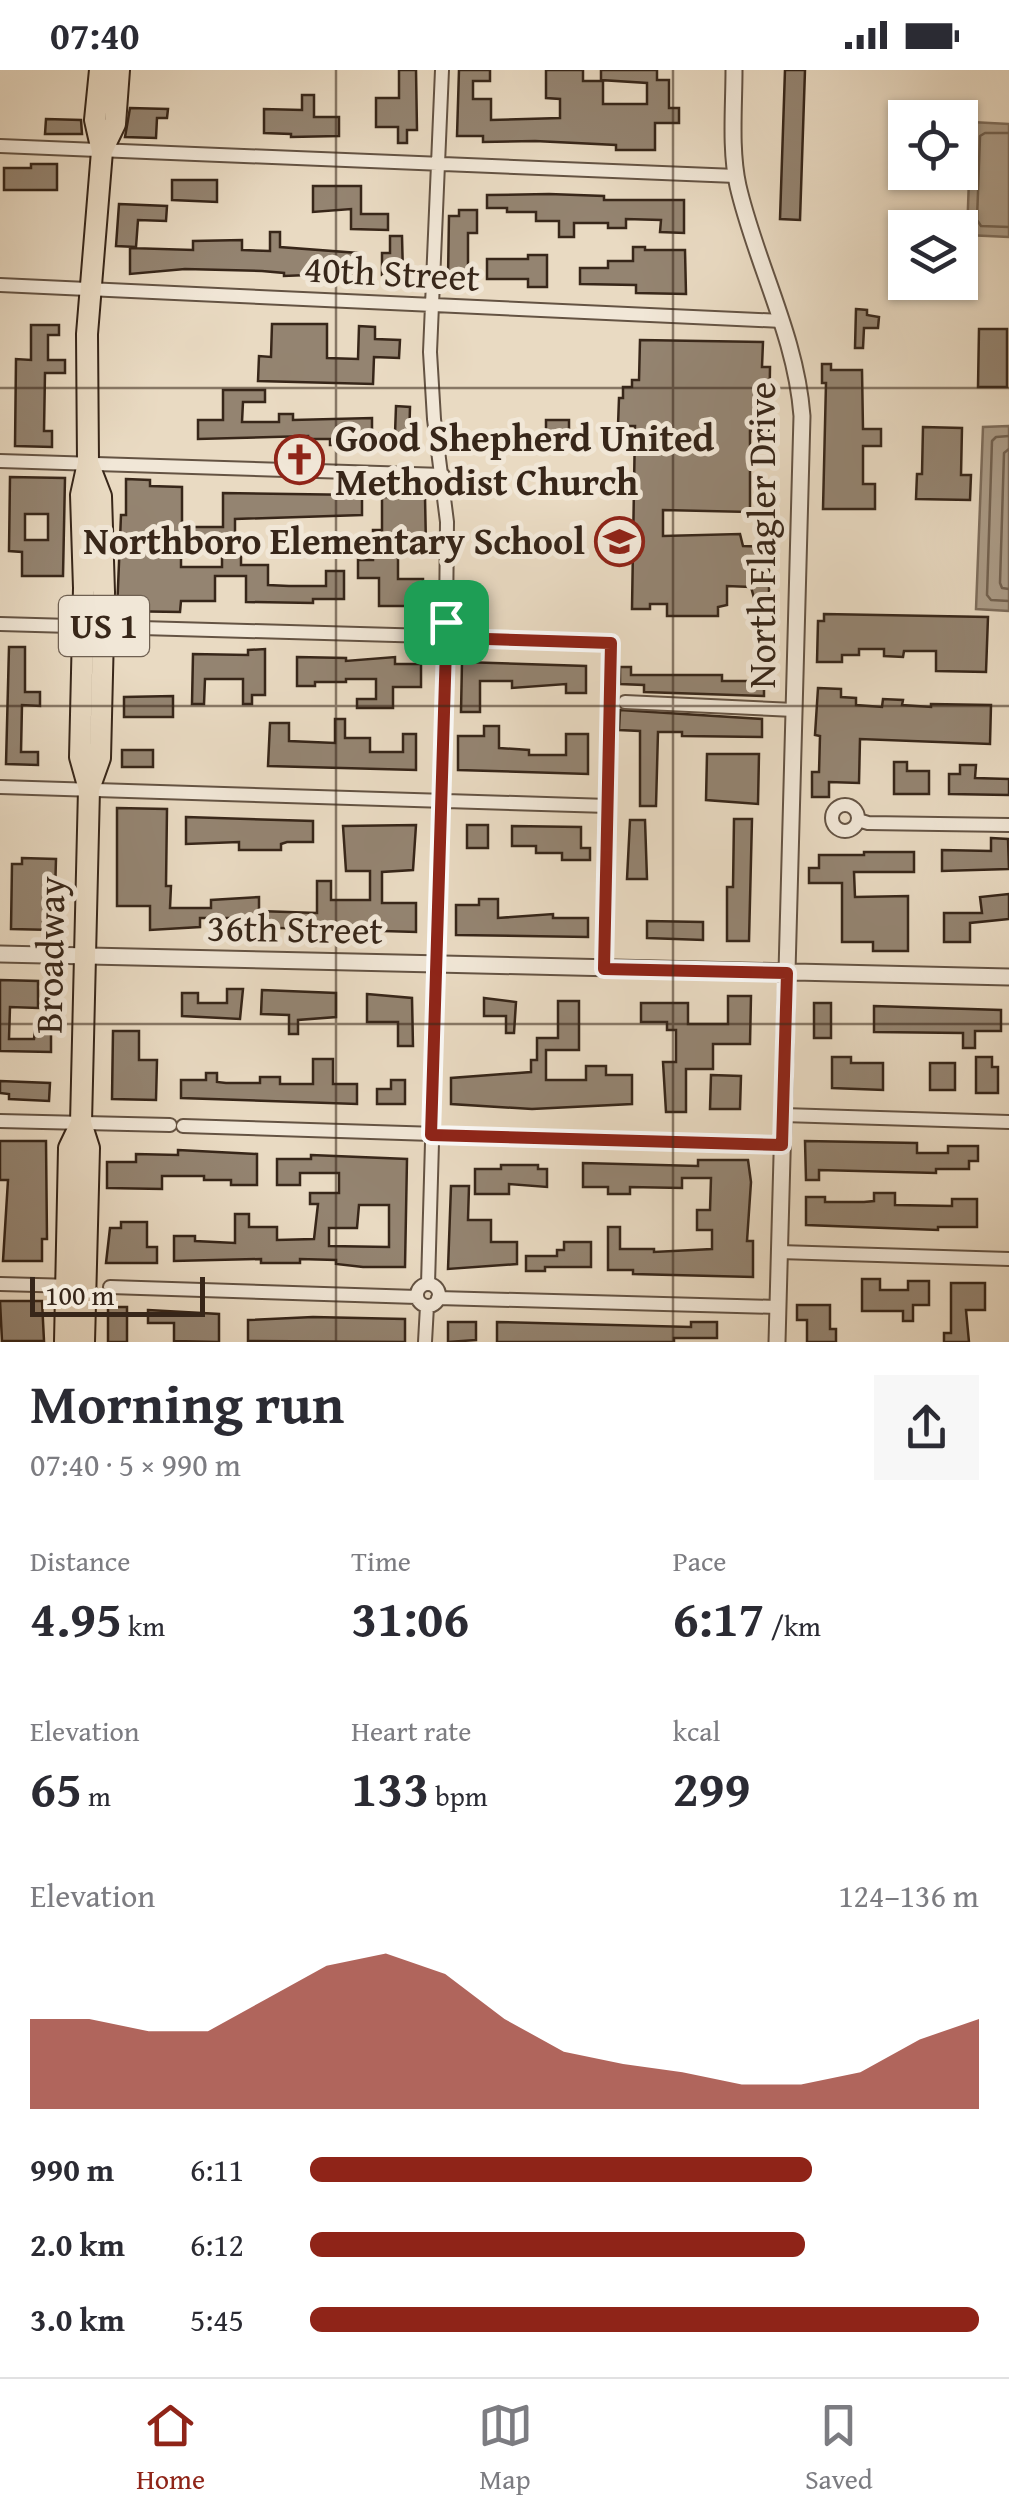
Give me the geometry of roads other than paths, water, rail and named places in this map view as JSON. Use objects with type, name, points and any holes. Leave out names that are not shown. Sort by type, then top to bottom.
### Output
[{"type":"main road","name":"Broadway","points":[[64,1342],[76,1286],[90,1148],[81,1123],[89,789],[80,757],[94,626],[81,495],[88,463],[86,376],[102,150],[95,120],[100,70]]},
{"type":"main road","name":"Broadway","points":[[102,150],[115,124],[120,70]]},
{"type":"main road","name":"Broadway","points":[[76,1286],[84,1342]]},
{"type":"street","points":[[442,70],[431,391],[447,522],[446,622]]},
{"type":"street","name":"North Flagler Drive","points":[[734,70],[736,176],[794,357],[802,416],[777,1342]]},
{"type":"street","points":[[0,146],[736,176]]},
{"type":"street","name":"40th Street","points":[[0,285],[782,321]]},
{"type":"street","points":[[0,460],[443,475]]},
{"type":"street","points":[[425,1342],[427,1300],[436,1289],[428,1284],[431,1135],[440,801],[453,626],[446,622],[435,625],[430,636]]},
{"type":"street","points":[[0,624],[430,636],[438,646],[451,642],[611,643],[604,969]]},
{"type":"street","points":[[625,702],[794,710]]},
{"type":"street","points":[[0,787],[608,806]]},
{"type":"street","points":[[858,820],[1009,825]]},
{"type":"street","name":"36th Street","points":[[0,954],[1009,977]]},
{"type":"street","points":[[783,1115],[1009,1122]]},
{"type":"street","points":[[0,1121],[782,1145]]},
{"type":"street","points":[[779,1252],[1009,1259]]},
{"type":"street","points":[[0,1284],[76,1286]]},
{"type":"street","points":[[110,1286],[427,1300],[778,1307]]},
{"type":"water","points":[[978,122],[1009,124],[1009,237],[978,236],[978,210],[968,210],[969,190],[978,190]]},
{"type":"water","points":[[1009,426],[1009,611],[976,609],[983,427]]},
{"type":"place","name":"Good Shepherd United Methodist Church","points":[[300,460]]},
{"type":"place","name":"Northboro Elementary School","points":[[620,541]]}]
